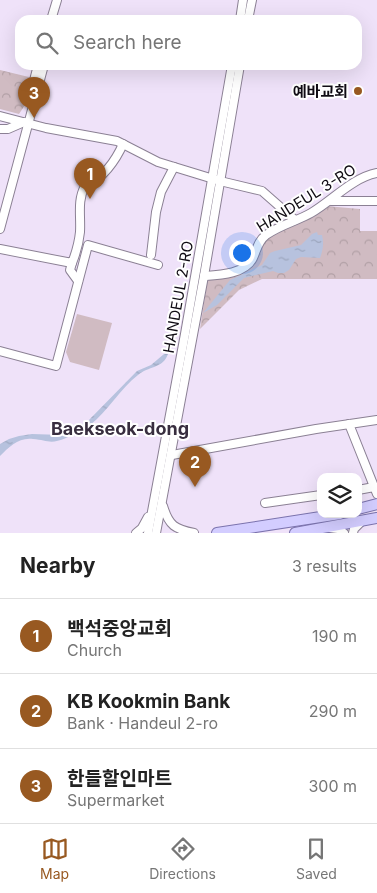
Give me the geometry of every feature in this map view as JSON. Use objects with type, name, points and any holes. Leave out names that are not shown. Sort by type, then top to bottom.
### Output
[{"type":"main road","points":[[362,508],[377,504]]},
{"type":"main road","points":[[217,533],[317,518]]},
{"type":"main road","points":[[295,533],[377,518]]},
{"type":"street","points":[[53,15],[57,0]]},
{"type":"street","points":[[58,15],[62,0]]},
{"type":"street","points":[[241,15],[243,0]]},
{"type":"street","points":[[249,15],[252,0]]},
{"type":"street","points":[[0,230],[37,70]]},
{"type":"street","points":[[0,212],[42,70]]},
{"type":"street","name":"HANDEUL 2-RO","points":[[156,533],[204,276],[231,70]]},
{"type":"street","name":"HANDEUL 2-RO","points":[[148,533],[239,70]]},
{"type":"street","points":[[0,116],[26,123],[105,138],[174,167],[262,191],[295,220]]},
{"type":"street","points":[[0,129],[8,129],[26,123]]},
{"type":"street","points":[[78,281],[70,270],[80,232],[81,194],[85,186],[92,184],[118,157],[123,144]]},
{"type":"street","points":[[151,255],[156,212],[161,192],[174,167]]},
{"type":"street","name":"HANDEUL 3-RO","points":[[204,276],[228,273],[245,267],[252,259],[258,243],[266,235],[312,212],[370,174],[377,173]]},
{"type":"street","points":[[330,200],[377,201]]},
{"type":"street","points":[[0,350],[56,366],[88,245],[158,264]]},
{"type":"street","points":[[0,249],[72,263]]},
{"type":"street","points":[[172,455],[377,420]]},
{"type":"street","points":[[349,424],[375,490],[362,490]]},
{"type":"street","points":[[265,503],[317,496]]},
{"type":"street","points":[[162,503],[171,524],[180,530],[194,533]]},
{"type":"street","points":[[136,533],[142,528],[152,511]]},
{"type":"street","points":[[353,533],[354,529],[362,521]]},
{"type":"street","points":[[328,528],[338,529],[344,533]]},
{"type":"green space","points":[[0,70],[33,78],[27,102],[19,114],[0,109]]},
{"type":"green space","points":[[326,206],[360,209],[360,231],[377,231],[377,279],[262,279],[239,290],[200,329],[209,280],[246,269],[254,263],[261,246],[271,235]]},
{"type":"green space","points":[[77,314],[112,323],[99,370],[70,362],[66,352]]},
{"type":"water","points":[[317,232],[318,235],[322,235],[323,241],[320,258],[301,257],[296,259],[289,270],[284,273],[273,271],[244,278],[217,305],[203,313],[230,280],[262,265],[270,253],[301,245],[312,234]]},
{"type":"water","points":[[164,354],[168,354],[163,362],[138,375],[103,413],[87,427],[56,441],[28,439],[19,441],[0,456],[0,444],[9,439],[32,434],[63,435],[88,421],[137,371],[151,365]]},
{"type":"place","name":"예바교회","points":[[358,91]]},
{"type":"place","name":"한들할인마트","points":[[34,118]]},
{"type":"place","name":"백석중앙교회","points":[[90,199]]},
{"type":"place","name":"KB Kookmin Bank","points":[[195,487]]},
{"type":"district","name":"Baekseok-dong","points":[[120,428]]}]
